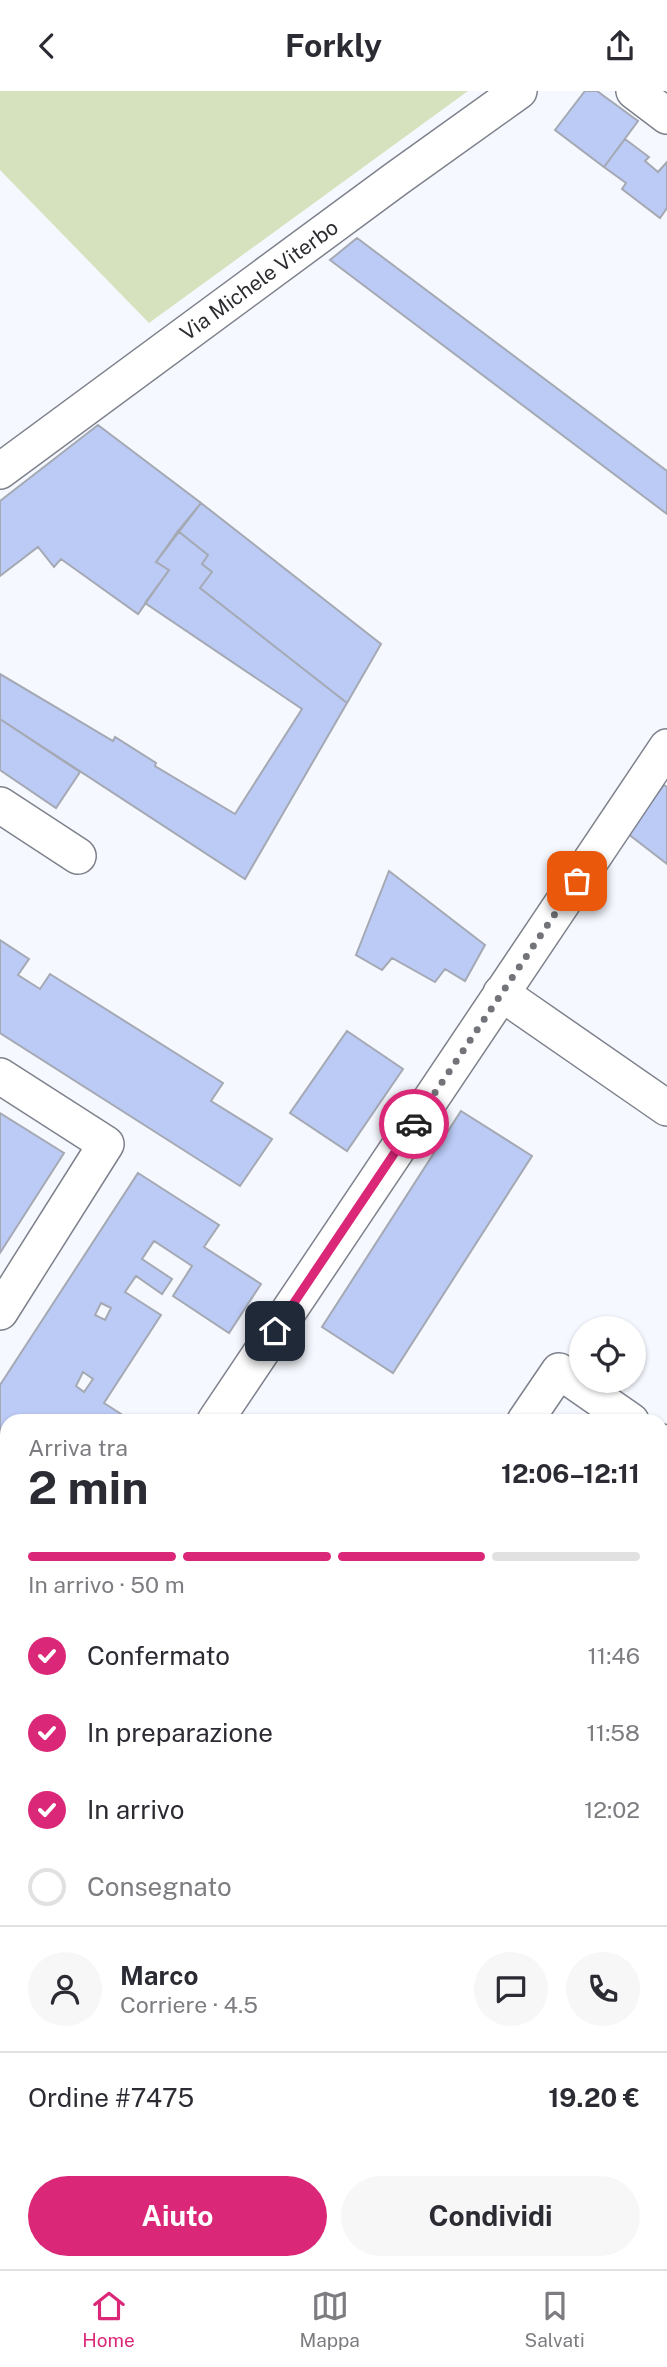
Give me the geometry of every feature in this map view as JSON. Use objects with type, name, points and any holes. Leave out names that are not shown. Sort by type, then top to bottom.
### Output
[{"type":"street","name":"Via Michele Viterbo","points":[[0,471],[519,91]]},
{"type":"street","points":[[634,91],[667,116]]},
{"type":"street","points":[[220,1414],[667,747]]},
{"type":"street","points":[[0,805],[78,856]]},
{"type":"street","points":[[501,993],[667,1108]]},
{"type":"street","points":[[0,1076],[106,1144],[0,1312]]},
{"type":"street","points":[[529,1414],[559,1371],[621,1414]]},
{"type":"green space","points":[[0,91],[468,91],[149,323],[0,170]]},
{"type":"building","points":[[585,91],[597,91],[638,121],[604,167],[555,130]]},
{"type":"building","points":[[625,139],[649,157],[645,161],[658,172],[667,162],[667,208],[660,218],[622,189],[626,183],[604,167]]},
{"type":"building","points":[[357,238],[667,471],[667,514],[330,260]]},
{"type":"building","points":[[98,425],[201,503],[156,562],[169,570],[138,614],[61,559],[54,567],[38,547],[0,576],[0,501]]},
{"type":"building","points":[[201,503],[381,644],[347,703],[200,588],[212,572],[202,564],[208,555],[178,531]]},
{"type":"building","points":[[178,531],[208,555],[202,564],[212,572],[200,588],[347,703],[245,879],[0,719],[0,674],[113,741],[115,737],[156,763],[155,766],[235,814],[302,709],[145,603],[169,570],[156,562]]},
{"type":"building","points":[[0,719],[80,772],[56,808],[0,770]]},
{"type":"building","points":[[664,785],[667,787],[667,864],[627,833]]},
{"type":"building","points":[[389,871],[485,945],[465,981],[445,969],[435,982],[392,958],[382,970],[356,955]]},
{"type":"building","points":[[0,940],[29,959],[18,975],[40,989],[50,974],[223,1083],[211,1101],[272,1139],[240,1186],[0,1033]]},
{"type":"building","points":[[347,1031],[403,1069],[347,1151],[290,1113]]},
{"type":"building","points":[[461,1111],[532,1156],[393,1373],[322,1327]]},
{"type":"building","points":[[0,1113],[64,1153],[0,1253]]},
{"type":"building","points":[[138,1173],[219,1225],[204,1247],[261,1284],[229,1333],[173,1296],[192,1266],[154,1241],[142,1259],[172,1279],[162,1294],[136,1276],[125,1292],[161,1315],[104,1403],[121,1414],[0,1414],[0,1385]],"holes":[[[101,1303],[111,1308],[105,1320],[95,1315]],[[83,1372],[93,1379],[84,1392],[76,1386]]]},
{"type":"way so far","points":[[414,1124],[577,881]]},
{"type":"route","points":[[275,1331],[414,1124]]}]
